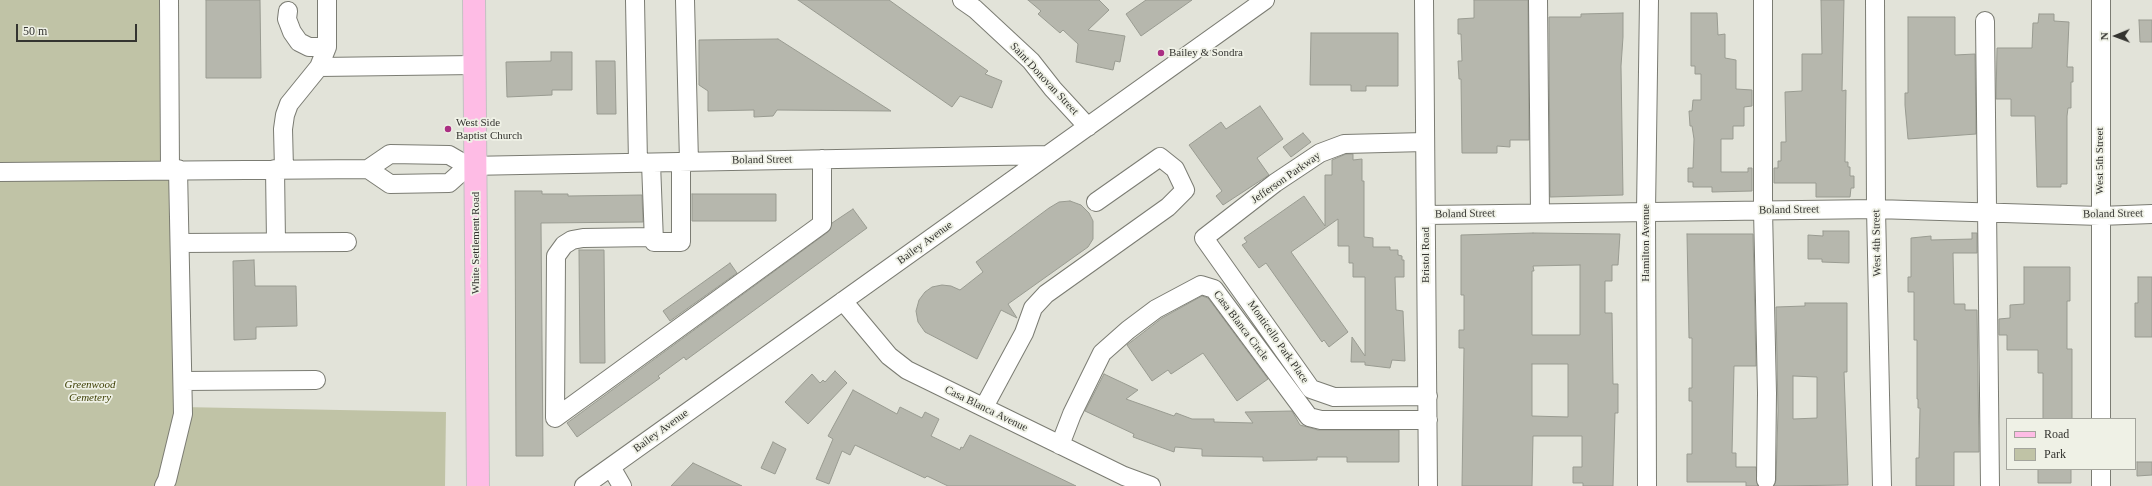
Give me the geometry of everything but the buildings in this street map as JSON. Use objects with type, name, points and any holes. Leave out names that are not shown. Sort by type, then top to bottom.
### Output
[{"type":"main road","name":"White Settlement Road","points":[[474,0],[475,65],[472,166],[478,486]]},
{"type":"street","points":[[164,486],[167,480],[183,414],[180,243],[174,169],[169,0]]},
{"type":"street","points":[[276,242],[279,169],[285,115],[290,104],[319,67],[327,47],[326,0]]},
{"type":"street","points":[[635,0],[645,163],[654,242],[681,242],[685,162],[685,0]]},
{"type":"street","name":"Saint Donovan Street","points":[[962,0],[975,9],[1031,61],[1053,89],[1088,127]]},
{"type":"street","name":"Bristol Road","points":[[1424,0],[1428,486]]},
{"type":"street","points":[[1538,0],[1540,213]]},
{"type":"street","name":"Hamilton Avenue","points":[[1647,486],[1646,212],[1649,0]]},
{"type":"street","points":[[1762,0],[1763,210],[1767,393],[1766,480]]},
{"type":"street","name":"West 4th Street","points":[[1875,0],[1876,209],[1882,486]]},
{"type":"street","name":"West 5th Street","points":[[2100,418],[2101,0]]},
{"type":"street","name":"Bailey Avenue","points":[[584,486],[1263,1]]},
{"type":"street","points":[[288,12],[287,19],[292,32],[299,42],[309,47],[327,47]]},
{"type":"street","points":[[1985,21],[1990,486]]},
{"type":"street","points":[[319,67],[475,65]]},
{"type":"street","name":"Jefferson Parkway","points":[[1204,238],[1275,183],[1320,153],[1344,144],[1425,142]]},
{"type":"street","points":[[0,172],[174,169],[368,169],[390,154],[449,155],[472,166],[449,183],[390,184],[368,169]]},
{"type":"street","points":[[426,155],[427,183]]},
{"type":"street","name":"Boland Street","points":[[472,166],[1048,155]]},
{"type":"street","points":[[984,407],[1024,333],[1033,308],[1046,294],[1168,207],[1186,190],[1175,169],[1160,157],[1096,202]]},
{"type":"street","points":[[653,237],[583,238],[572,240],[564,245],[556,256],[555,418],[822,224],[822,159]]},
{"type":"street","name":"Boland Street","points":[[1426,215],[1876,209],[2100,216],[2152,214]]},
{"type":"street","name":"Monticello Park Place","points":[[1204,238],[1311,389],[1334,397],[1428,396]]},
{"type":"street","points":[[180,243],[347,242]]},
{"type":"street","name":"Casa Blanca Circle","points":[[1060,445],[1072,414],[1102,353],[1128,330],[1156,309],[1201,285],[1214,289],[1309,417],[1321,420],[1428,420]]},
{"type":"street","name":"Casa Blanca Avenue","points":[[843,301],[889,356],[907,370],[1124,476],[1151,486]]},
{"type":"street","points":[[183,381],[316,380]]},
{"type":"street","points":[[611,467],[622,486]]},
{"type":"street","points":[[2101,470],[2101,486]]},
{"type":"green space","name":"Greenwood Cemetery","points":[[0,0],[160,0],[181,407],[446,412],[445,486],[0,486]]},
{"type":"place","name":"Bailey & Sondra","points":[[1161,53]]},
{"type":"place","name":"West Side Baptist Church","points":[[448,129]]}]
